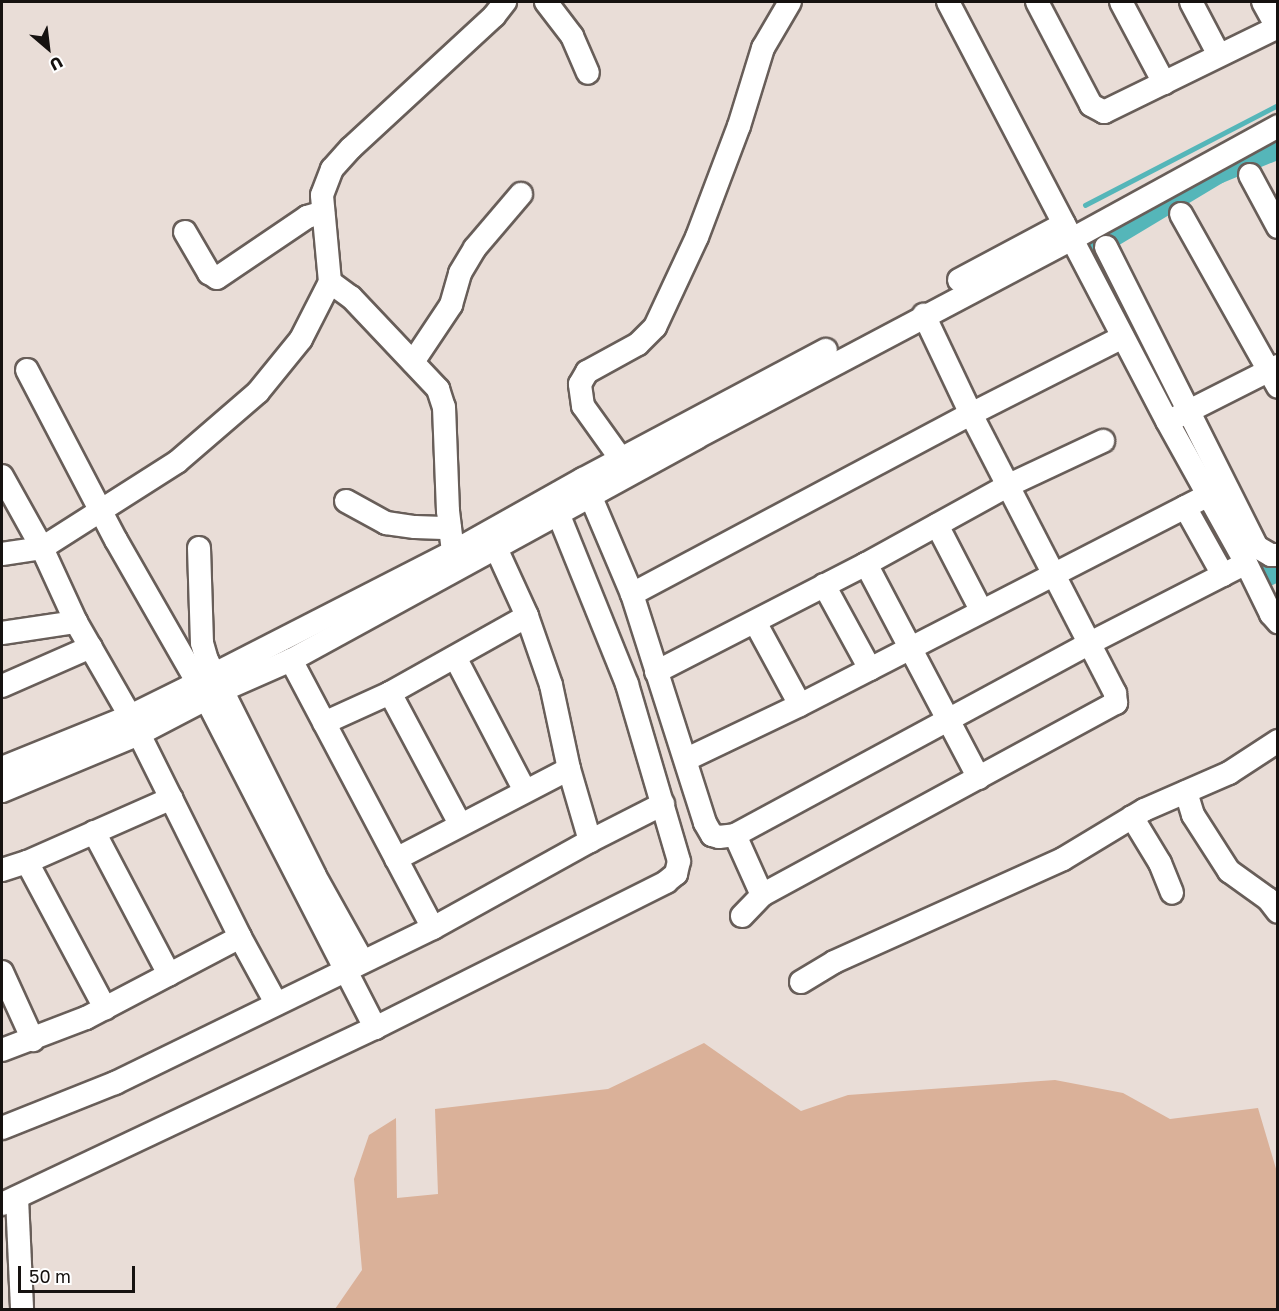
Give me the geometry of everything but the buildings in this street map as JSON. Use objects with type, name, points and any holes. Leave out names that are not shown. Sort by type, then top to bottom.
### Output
[{"type":"street","points":[[2,554],[42,548],[177,462],[258,392],[301,339],[330,282],[322,195],[332,169],[351,147],[494,16],[505,2]]},
{"type":"street","points":[[546,2],[572,36],[588,73]]},
{"type":"street","points":[[621,459],[583,406],[580,384],[587,372],[638,344],[655,327],[697,237],[739,126],[763,48],[790,2]]},
{"type":"street","points":[[948,2],[1123,337],[1177,417],[1257,547],[1271,555],[1278,555]]},
{"type":"street","points":[[1121,2],[1164,83]]},
{"type":"street","points":[[1191,2],[1219,55]]},
{"type":"street","points":[[1046,4],[1095,109],[1110,111],[1277,27],[1263,2]]},
{"type":"street","points":[[210,687],[291,660],[621,459],[1278,126]]},
{"type":"street","points":[[1250,175],[1278,227]]},
{"type":"street","points":[[413,362],[451,305],[460,273],[475,248],[521,194]]},
{"type":"street","points":[[185,232],[209,273],[220,277],[298,223],[323,212]]},
{"type":"street","points":[[1177,417],[1274,375],[1181,214]]},
{"type":"street","points":[[2,792],[210,687],[453,552],[558,513],[924,315],[1068,231]]},
{"type":"street","points":[[1106,247],[1208,496],[1246,564],[1270,614],[1278,622]]},
{"type":"street","points":[[330,282],[351,297],[438,389],[444,407],[453,552]]},
{"type":"street","points":[[742,916],[762,895],[1114,706],[1115,693],[971,414],[924,315]]},
{"type":"street","points":[[632,594],[971,414],[1123,337]]},
{"type":"street","points":[[27,370],[101,510],[210,687],[315,876],[354,966],[375,1028]]},
{"type":"street","points":[[656,672],[866,564],[1009,485],[1103,441]]},
{"type":"street","points":[[2,478],[42,548],[76,622],[134,725],[240,937],[276,1003]]},
{"type":"street","points":[[590,495],[632,594],[656,672],[687,759],[705,823],[712,835],[718,837],[735,835],[948,722],[1090,643],[1246,564]]},
{"type":"street","points":[[687,759],[800,705],[981,610],[1208,496]]},
{"type":"street","points":[[346,501],[386,523],[450,528]]},
{"type":"street","points":[[1185,507],[1223,575]]},
{"type":"street","points":[[22,1310],[9,1201],[375,1028],[671,879],[676,874],[679,861],[627,684],[558,513]]},
{"type":"street","points":[[937,525],[981,610]]},
{"type":"street","points":[[492,539],[526,616],[551,685],[569,769],[590,841]]},
{"type":"street","points":[[199,548],[202,643],[210,687]]},
{"type":"street","points":[[866,564],[979,778]]},
{"type":"street","points":[[824,585],[870,669]]},
{"type":"street","points":[[324,723],[390,693],[526,616]]},
{"type":"street","points":[[2,633],[76,622]]},
{"type":"street","points":[[755,622],[800,705]]},
{"type":"street","points":[[2,686],[91,647]]},
{"type":"street","points":[[455,657],[525,791]]},
{"type":"street","points":[[291,660],[433,928]]},
{"type":"street","points":[[390,693],[460,824]]},
{"type":"street","points":[[2,768],[134,725]]},
{"type":"street","points":[[801,982],[834,962],[1063,859],[1132,817],[1229,773],[1278,741]]},
{"type":"street","points":[[396,859],[569,769]]},
{"type":"street","points":[[1186,792],[1193,815],[1229,871],[1268,899],[1278,912]]},
{"type":"street","points":[[2,870],[172,798]]},
{"type":"street","points":[[2,1128],[115,1083],[433,928],[590,841],[663,804]]},
{"type":"street","points":[[1132,817],[1160,863],[1172,893]]},
{"type":"street","points":[[94,832],[169,974]]},
{"type":"street","points":[[735,835],[762,895]]},
{"type":"street","points":[[27,861],[105,1008]]},
{"type":"street","points":[[2,1050],[33,1040],[105,1008],[240,937]]},
{"type":"street","points":[[2,972],[33,1040]]},
{"type":"shaded area","points":[[704,1043],[801,1111],[848,1095],[1055,1080],[1123,1093],[1170,1119],[1258,1108],[1277,1172],[1277,1309],[335,1309],[362,1270],[354,1179],[369,1135],[396,1118],[397,1198],[438,1194],[435,1109],[608,1089]]},
{"type":"waterway","points":[[1085,205],[1278,105]]},
{"type":"waterway","points":[[1104,282],[1087,248],[1217,170],[1278,145]]},
{"type":"waterway","points":[[1243,543],[1261,575],[1278,567]]}]
